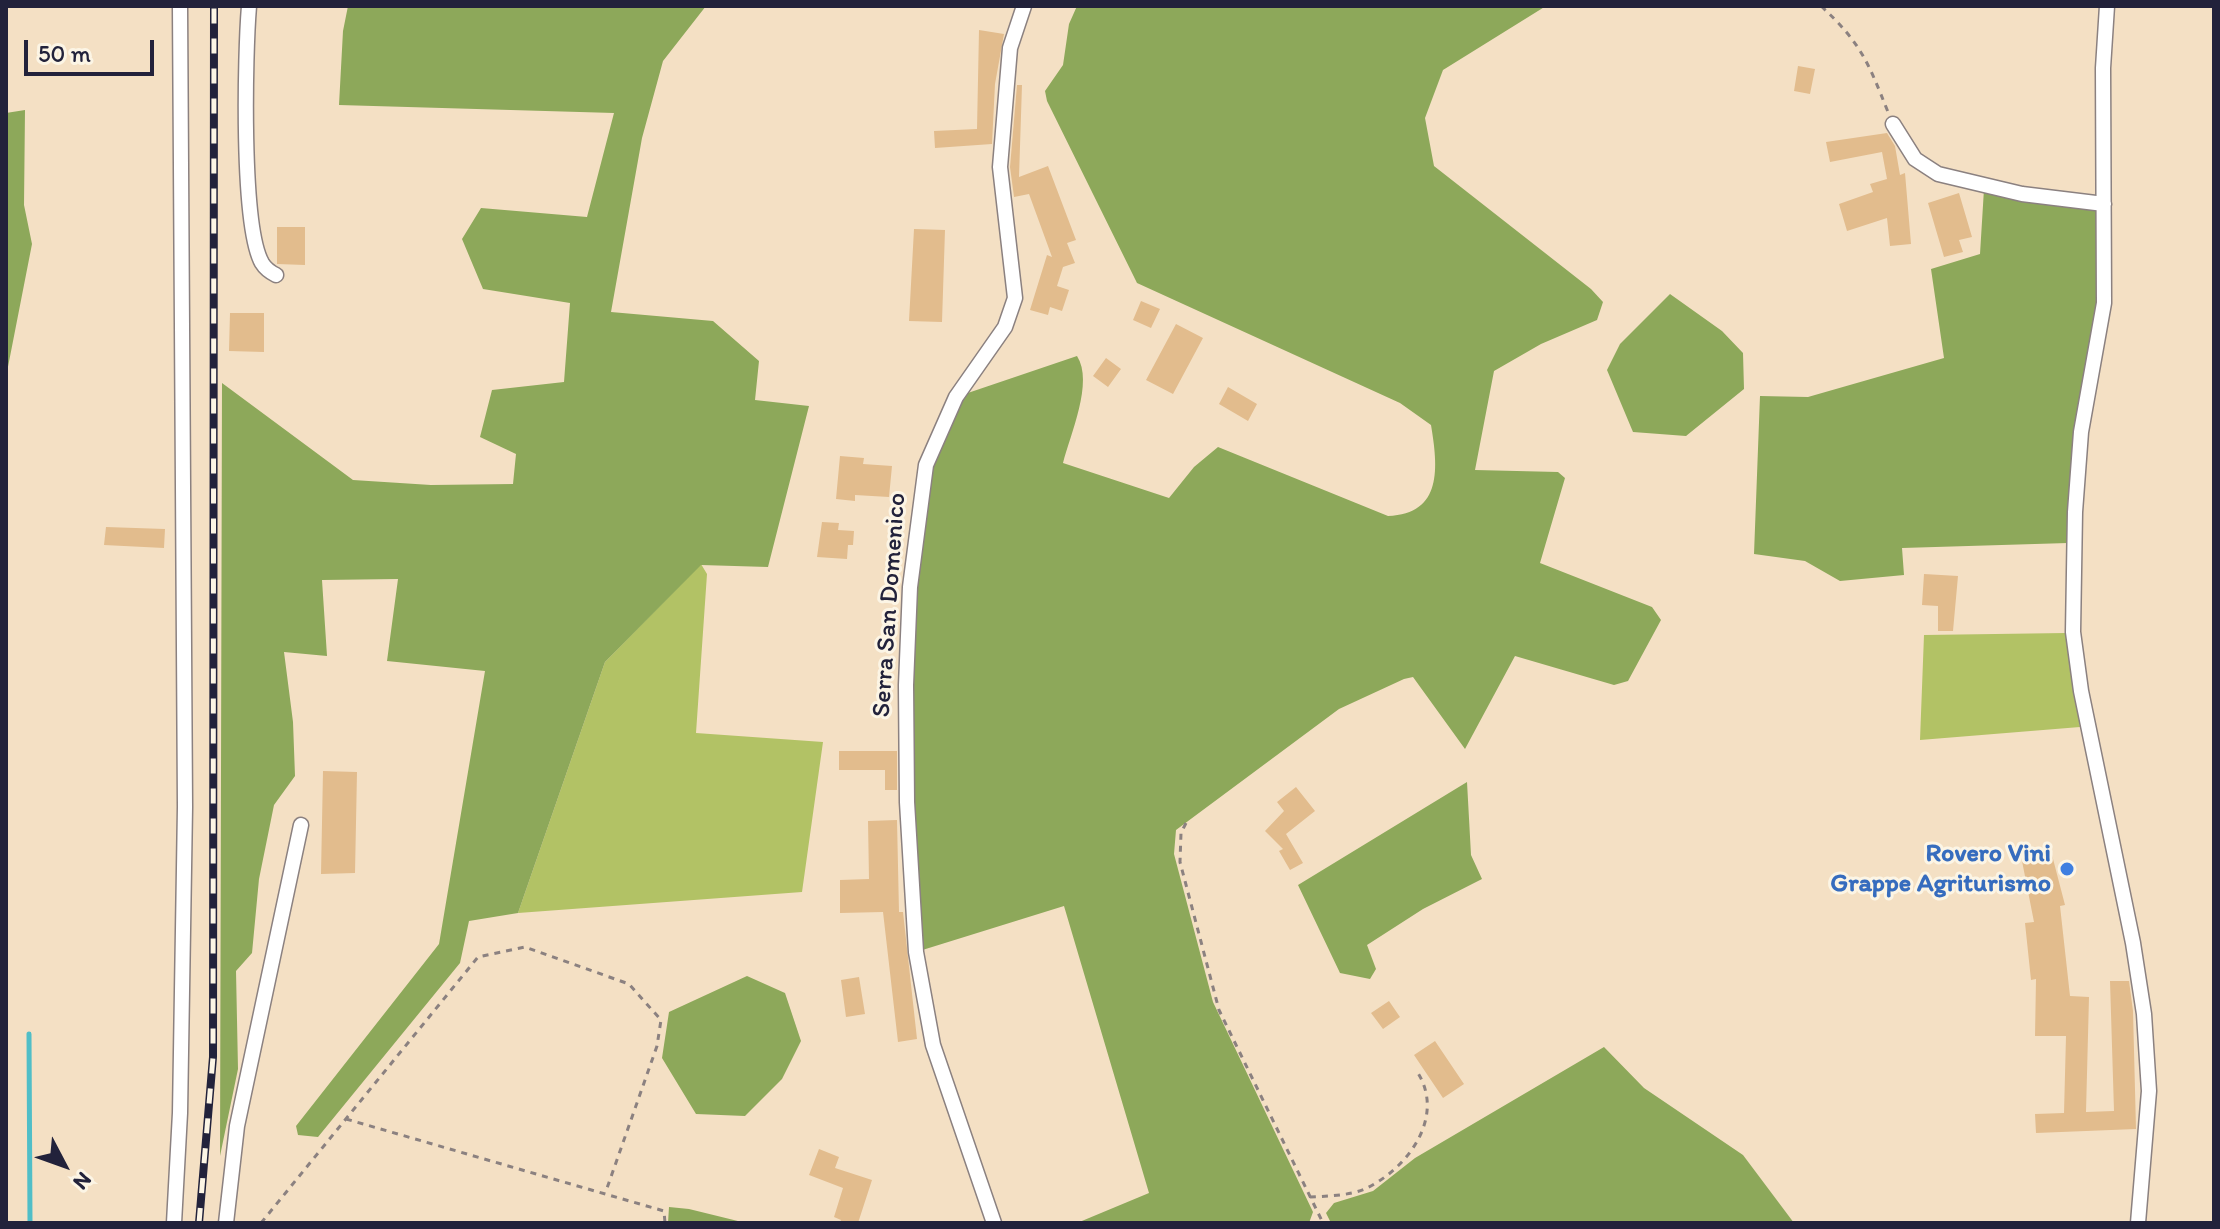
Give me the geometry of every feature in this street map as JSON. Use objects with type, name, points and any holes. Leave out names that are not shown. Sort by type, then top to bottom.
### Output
[{"type":"street","points":[[174,1223],[180,1113],[185,807],[180,6]]},
{"type":"street","points":[[249,6],[247,149],[251,207],[261,261],[276,275]]},
{"type":"street","name":"Serra San Domenico","points":[[994,1223],[933,1045],[916,952],[907,802],[906,685],[910,587],[926,465],[956,397],[1005,327],[1015,298],[1000,167],[1010,48],[1024,6]]},
{"type":"street","points":[[2107,6],[2103,68],[2104,303],[2081,432],[2073,632],[2081,691],[2130,928],[2144,1014],[2149,1091],[2138,1223]]},
{"type":"street","points":[[1893,124],[1915,159],[1938,174],[2022,194],[2104,204]]},
{"type":"street","points":[[226,1223],[237,1126],[301,825]]},
{"type":"path","points":[[1821,6],[1850,33],[1864,52],[1893,124]]},
{"type":"path","points":[[1186,823],[1179,845],[1180,862],[1219,1010],[1323,1223]]},
{"type":"path","points":[[261,1223],[478,957],[525,947],[629,984],[661,1020],[657,1046],[606,1191]]},
{"type":"path","points":[[1310,1197],[1363,1190],[1406,1158],[1422,1134],[1430,1107],[1427,1086],[1416,1070]]},
{"type":"path","points":[[346,1119],[606,1191],[664,1211],[665,1223]]},
{"type":"green space","points":[[348,6],[706,6],[663,61],[642,138],[611,312],[713,321],[759,361],[755,400],[809,406],[768,567],[701,565],[605,662],[518,913],[469,921],[460,963],[318,1137],[298,1135],[296,1126],[439,944],[485,671],[387,661],[398,579],[322,580],[327,656],[284,652],[293,722],[295,776],[274,805],[259,879],[252,953],[236,971],[238,1069],[220,1156],[222,383],[353,480],[431,485],[513,484],[516,454],[480,437],[492,390],[564,382],[570,303],[483,289],[462,239],[481,208],[587,217],[614,113],[339,105],[343,31]]},
{"type":"green space","points":[[1077,6],[1546,6],[1443,70],[1425,118],[1434,166],[1591,289],[1603,302],[1597,320],[1541,344],[1494,371],[1475,470],[1558,472],[1565,478],[1540,563],[1652,607],[1661,620],[1628,681],[1614,685],[1515,656],[1465,749],[1413,677],[1404,679],[1339,709],[1176,830],[1174,854],[1213,1002],[1313,1212],[1309,1223],[1077,1223],[1149,1193],[1064,906],[916,952],[907,802],[920,492],[956,397],[1077,356],[1082,367],[1082,394],[1063,463],[1169,498],[1194,467],[1218,447],[1388,516],[1419,507],[1433,486],[1435,457],[1431,425],[1400,403],[1137,283],[1047,101],[1045,91],[1063,65],[1069,24]]},
{"type":"green space","points":[[25,110],[24,205],[32,244],[6,377],[6,113]]},
{"type":"green space","points":[[1984,189],[2098,208],[2096,309],[2070,481],[2068,543],[1902,548],[1904,575],[1840,581],[1805,561],[1754,554],[1760,396],[1808,397],[1944,358],[1931,269],[1980,254]]},
{"type":"green space","points":[[1670,294],[1722,331],[1743,353],[1744,389],[1686,436],[1633,432],[1607,370],[1620,344]]},
{"type":"green space","points":[[701,564],[707,574],[696,733],[823,742],[802,892],[518,913],[605,662]]},
{"type":"green space","points":[[2066,633],[2080,727],[1920,740],[1924,635]]},
{"type":"green space","points":[[1467,782],[1471,855],[1482,879],[1423,909],[1367,945],[1376,969],[1370,979],[1340,973],[1298,885]]},
{"type":"green space","points":[[747,976],[785,993],[801,1041],[782,1079],[745,1116],[696,1114],[662,1058],[669,1012]]},
{"type":"green space","points":[[1604,1047],[1644,1088],[1743,1155],[1794,1223],[1331,1223],[1326,1213],[1334,1203],[1373,1191],[1415,1158]]},
{"type":"green space","points":[[669,1207],[689,1209],[746,1223],[668,1223]]},
{"type":"building","points":[[979,30],[1004,34],[995,84],[992,144],[935,148],[934,131],[977,129]]},
{"type":"building","points":[[1798,66],[1815,69],[1810,94],[1794,91]]},
{"type":"building","points":[[1017,85],[1022,85],[1019,177],[1048,166],[1076,240],[1067,243],[1075,263],[1063,267],[1057,286],[1069,290],[1062,311],[1050,307],[1048,315],[1030,310],[1047,255],[1052,257],[1029,194],[1014,197],[1010,167]]},
{"type":"building","points":[[1887,133],[1895,146],[1900,175],[1905,173],[1911,244],[1890,246],[1887,218],[1847,231],[1839,204],[1873,192],[1870,184],[1887,179],[1882,152],[1830,162],[1826,142]]},
{"type":"building","points":[[1959,193],[1972,237],[1959,240],[1963,252],[1944,257],[1928,203]]},
{"type":"building","points":[[277,227],[305,227],[305,265],[277,264]]},
{"type":"building","points":[[914,229],[945,230],[942,322],[909,321]]},
{"type":"building","points":[[1141,301],[1160,309],[1151,328],[1133,320]]},
{"type":"building","points":[[230,313],[264,313],[264,352],[229,351]]},
{"type":"building","points":[[1176,324],[1203,338],[1173,394],[1146,380]]},
{"type":"building","points":[[1106,358],[1121,369],[1108,387],[1093,376]]},
{"type":"building","points":[[1228,387],[1257,404],[1248,421],[1219,404]]},
{"type":"building","points":[[840,456],[864,458],[863,464],[892,466],[889,497],[855,495],[855,501],[836,499]]},
{"type":"building","points":[[822,522],[839,523],[838,530],[854,531],[853,545],[848,545],[847,559],[817,557]]},
{"type":"building","points":[[106,527],[165,529],[164,548],[104,545]]},
{"type":"building","points":[[1924,574],[1958,576],[1953,631],[1938,631],[1938,606],[1922,605]]},
{"type":"building","points":[[839,751],[897,751],[897,790],[885,790],[885,770],[839,770]]},
{"type":"building","points":[[323,771],[357,772],[355,873],[321,874]]},
{"type":"building","points":[[1296,787],[1315,811],[1286,834],[1303,863],[1290,870],[1279,851],[1283,849],[1265,831],[1284,811],[1277,802]]},
{"type":"building","points":[[897,820],[899,912],[903,912],[917,1039],[898,1042],[883,912],[840,913],[840,880],[869,879],[868,821]]},
{"type":"building","points":[[2052,855],[2065,905],[2060,906],[2070,996],[2089,997],[2086,1112],[2114,1111],[2110,981],[2129,981],[2133,1011],[2136,1129],[2036,1133],[2035,1114],[2064,1113],[2066,1036],[2035,1036],[2036,979],[2031,980],[2025,923],[2034,922],[2022,861]]},
{"type":"building","points":[[859,977],[865,1014],[846,1017],[841,980]]},
{"type":"building","points":[[1389,1001],[1400,1017],[1383,1029],[1371,1013]]},
{"type":"building","points":[[1435,1041],[1464,1084],[1443,1098],[1414,1055]]},
{"type":"building","points":[[819,1149],[839,1157],[835,1168],[872,1180],[858,1223],[840,1223],[841,1220],[834,1217],[843,1188],[809,1175]]},
{"type":"waterway","points":[[29,1034],[30,1223]]},
{"type":"railway","points":[[199,1223],[213,1057],[214,6]]},
{"type":"place","name":"Rovero Vini Grappe Agriturismo","points":[[2067,869]]}]
